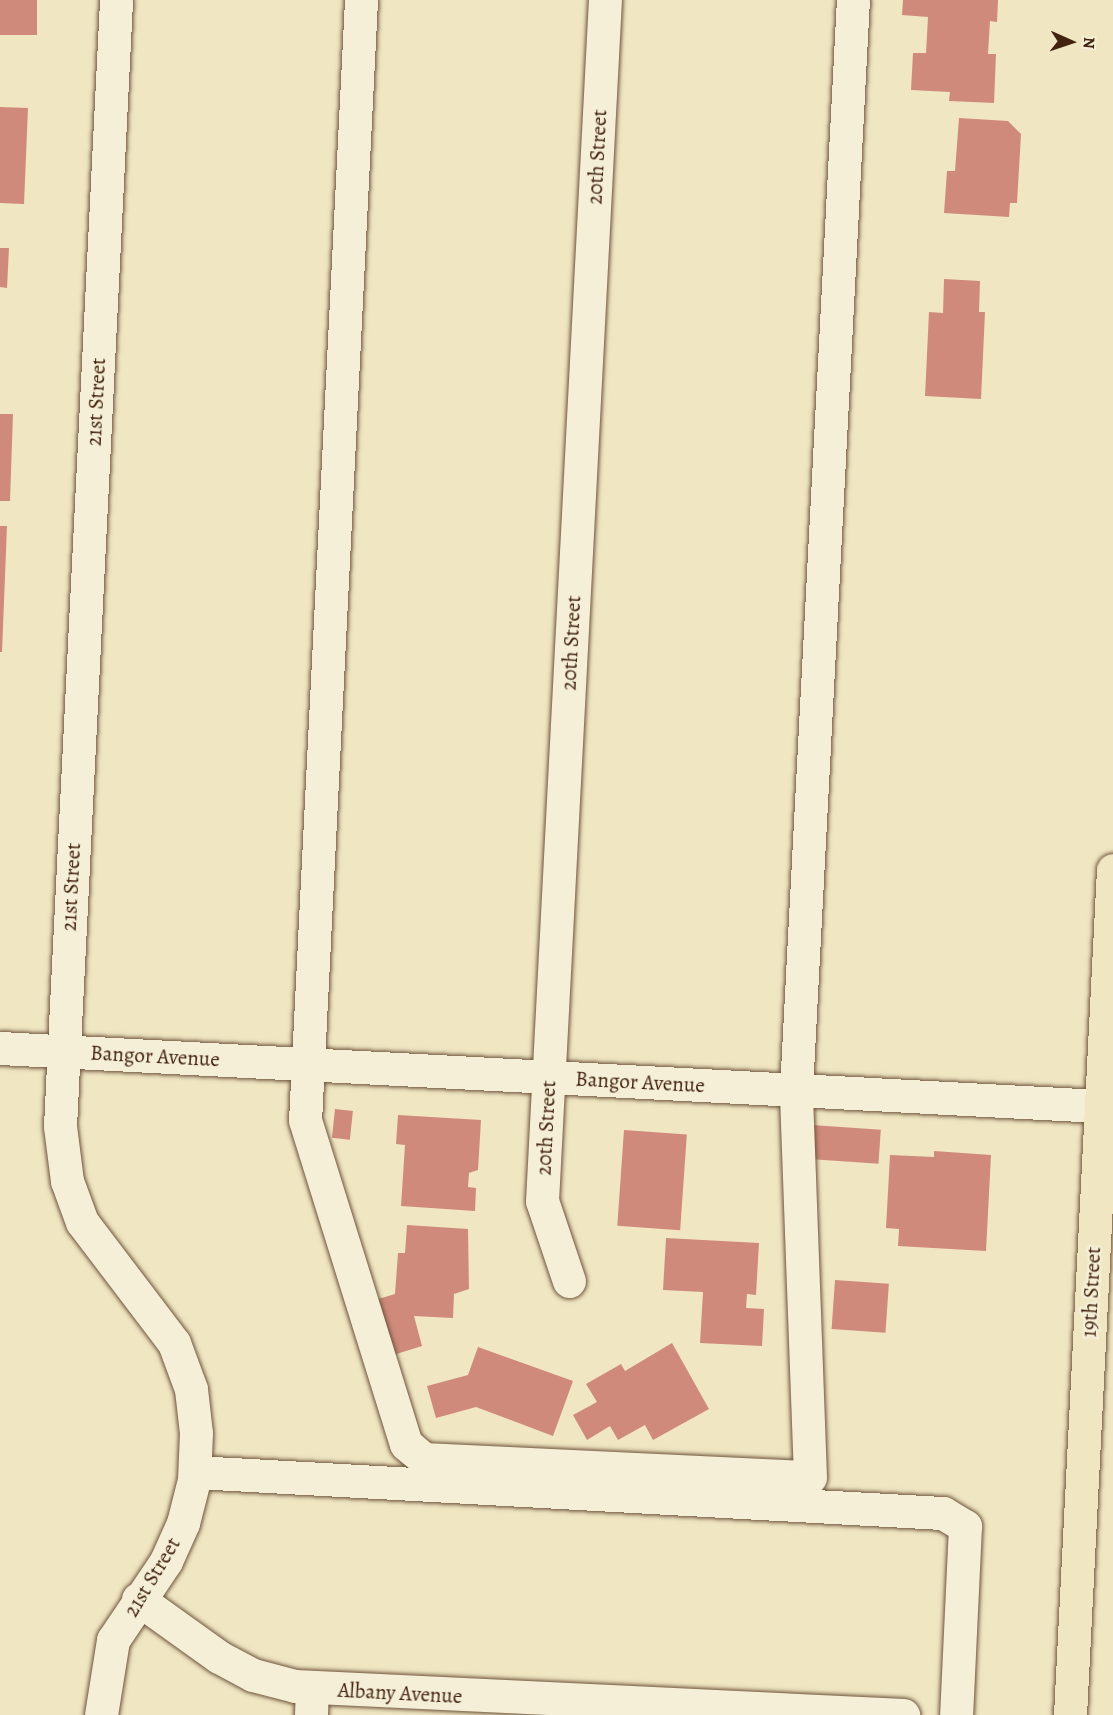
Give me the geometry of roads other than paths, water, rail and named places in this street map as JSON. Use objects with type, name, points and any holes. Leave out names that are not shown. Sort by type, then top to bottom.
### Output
[{"type":"main road","name":"19th Street","points":[[1070,1715],[1102,1304],[1101,1106],[1113,870]]},
{"type":"street","name":"21st Street","points":[[101,1715],[113,1640],[179,1533],[195,1472],[191,1389],[174,1343],[82,1222],[67,1181],[60,1126],[116,0]]},
{"type":"street","points":[[361,0],[305,1120],[406,1444],[424,1459],[810,1477],[796,1090],[853,0]]},
{"type":"street","name":"20th Street","points":[[569,1281],[542,1201],[605,0]]},
{"type":"street","name":"Bangor Avenue","points":[[0,1048],[1101,1106]]},
{"type":"street","points":[[195,1472],[943,1513],[964,1526],[956,1715]]},
{"type":"street","name":"Albany Avenue","points":[[138,1599],[219,1657],[311,1701],[903,1715]]}]
